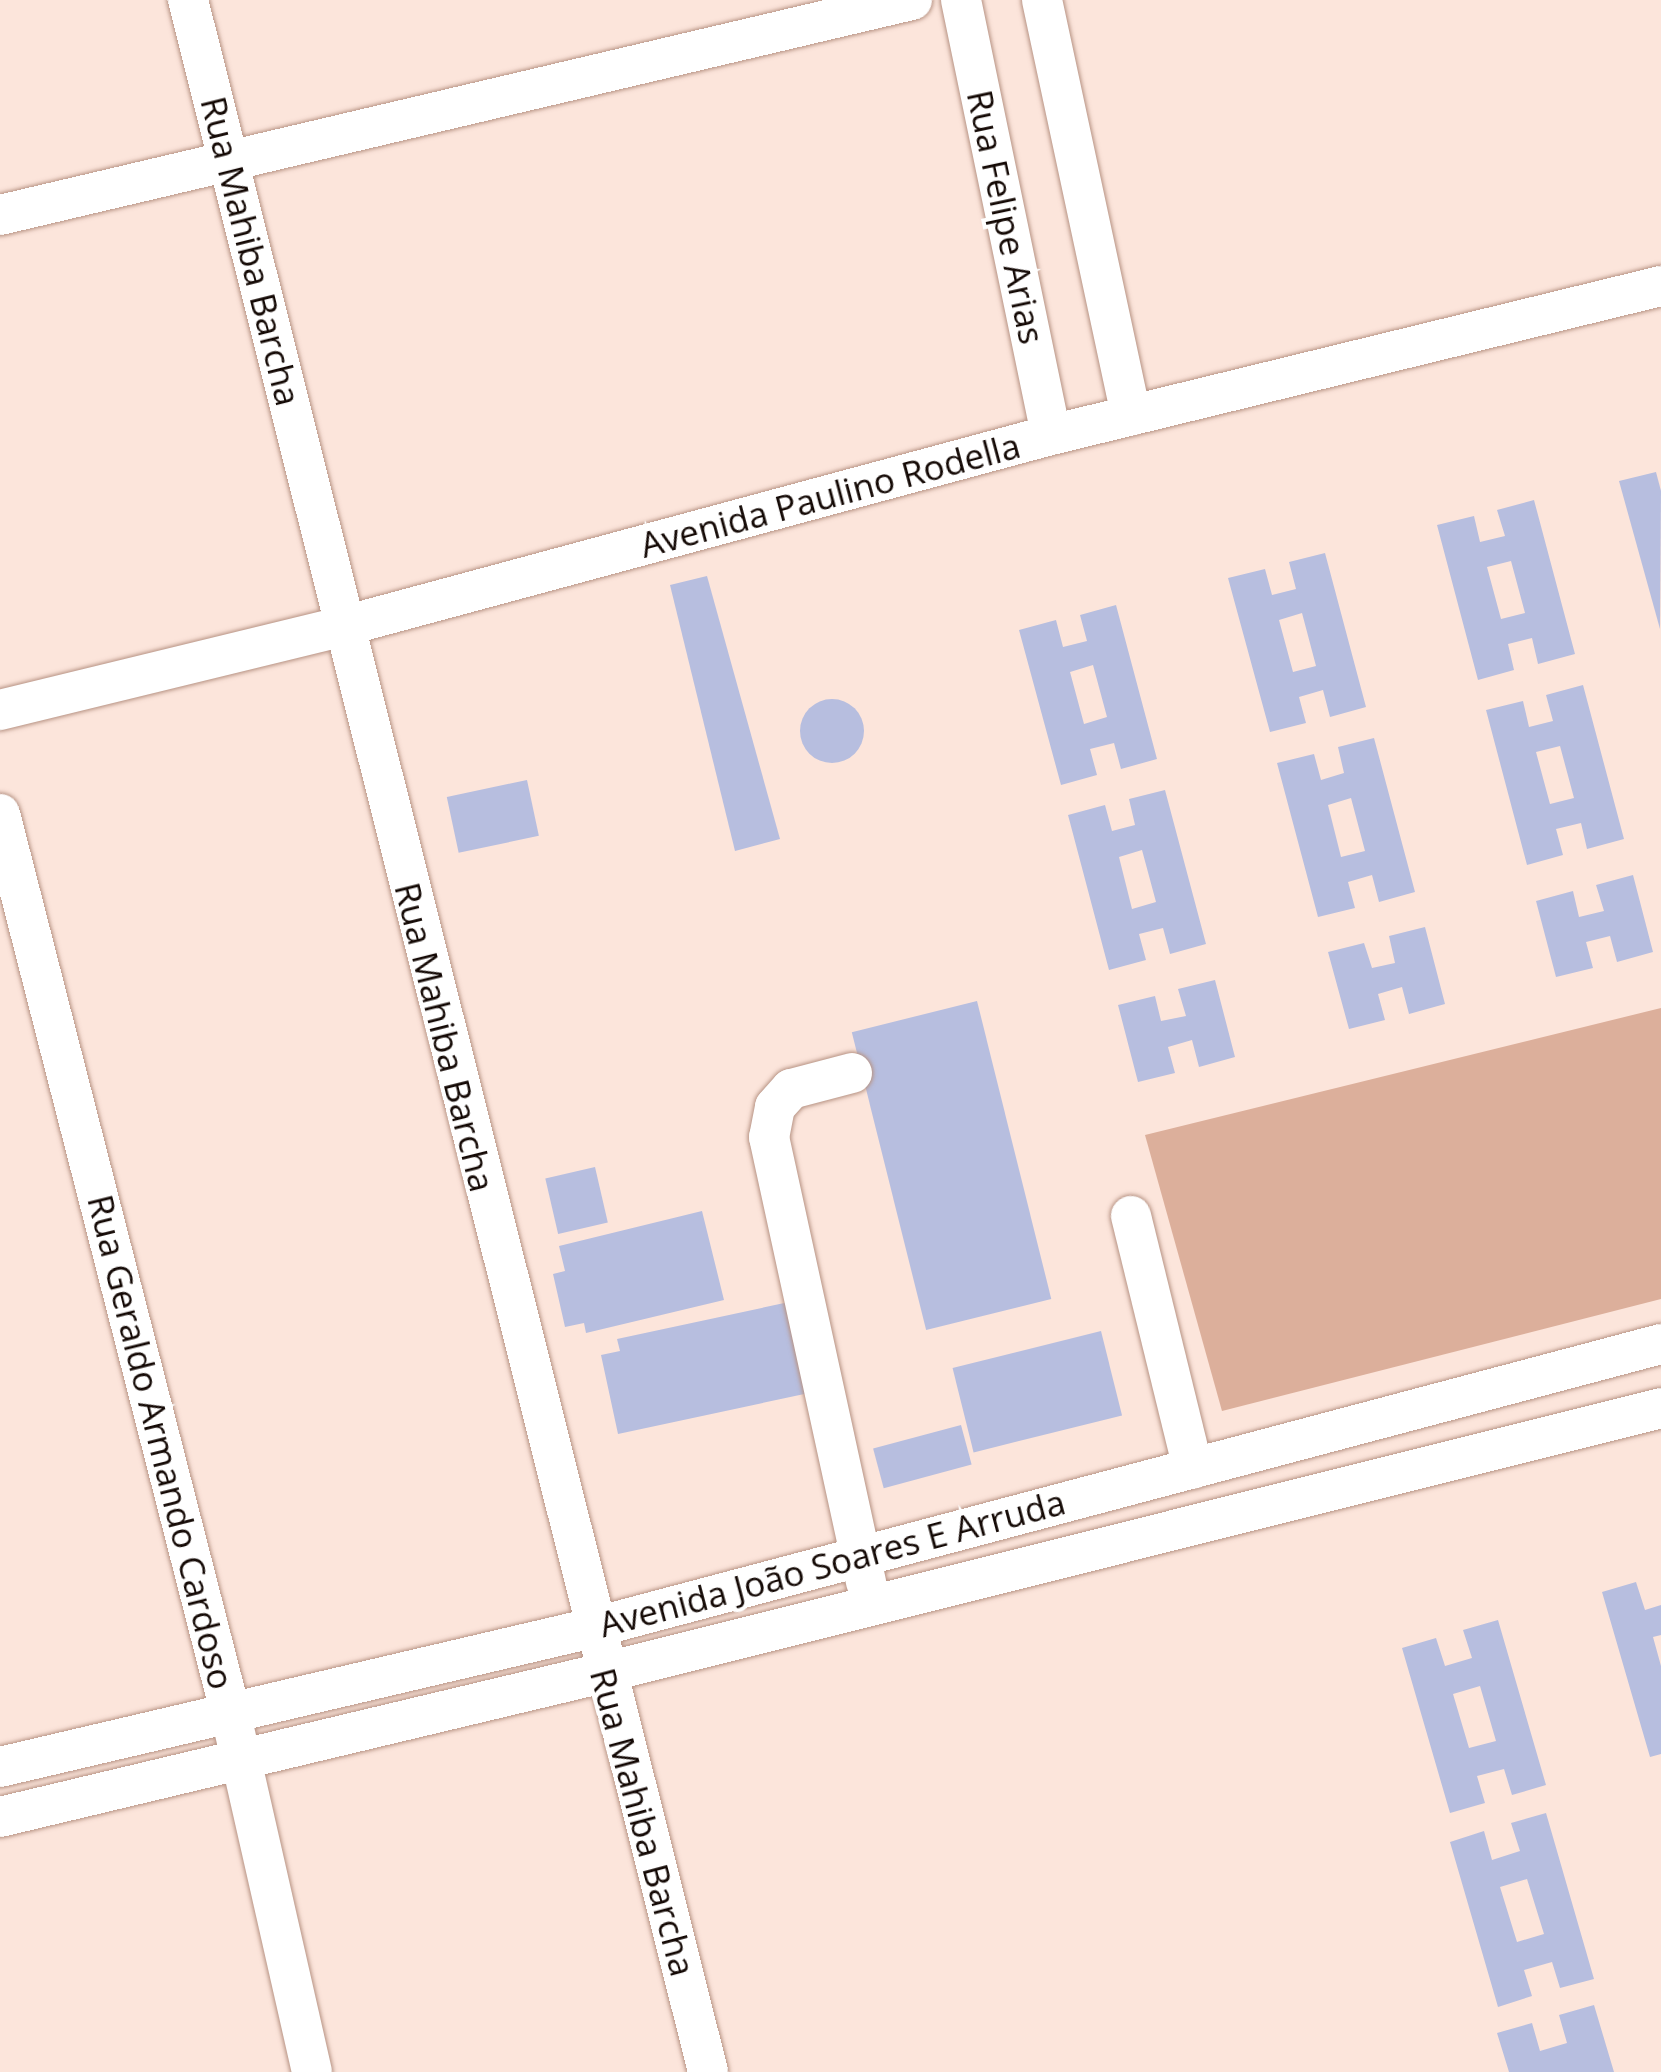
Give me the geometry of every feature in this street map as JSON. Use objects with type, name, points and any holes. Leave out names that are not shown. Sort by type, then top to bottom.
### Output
[{"type":"street","name":"Rua Mahiba Barcha","points":[[188,0],[603,1674],[708,2072]]},
{"type":"street","points":[[0,215],[228,157],[912,0]]},
{"type":"street","name":"Rua Felipe Arias","points":[[961,0],[1051,435]]},
{"type":"street","points":[[1042,0],[1131,416]]},
{"type":"street","name":"Avenida Paulino Rodella","points":[[0,710],[344,626],[1051,435],[1661,286]]},
{"type":"street","name":"Rua Geraldo Armando Cardoso","points":[[0,814],[230,1711],[312,2072]]},
{"type":"street","points":[[852,1073],[790,1090],[775,1107],[770,1136],[872,1606]]},
{"type":"street","points":[[1130,1216],[1193,1468]]},
{"type":"street","name":"Avenida João Soares E Arruda","points":[[0,1767],[592,1628],[1661,1344]]},
{"type":"street","name":"Avenida João Soares E Arruda","points":[[0,1816],[603,1674],[1661,1408]]},
{"type":"street","points":[[685,1603],[698,1650]]},
{"type":"shaded area","points":[[1661,1008],[1661,1299],[1222,1411],[1145,1135]]},
{"type":"building","points":[[1656,472],[1661,491],[1660,629],[1619,481]]},
{"type":"building","points":[[1534,500],[1575,654],[1538,664],[1532,638],[1508,644],[1514,670],[1478,680],[1437,525],[1474,516],[1480,542],[1505,536],[1497,510]],"holes":[[[1511,561],[1525,613],[1501,619],[1487,567]]]},
{"type":"building","points":[[1325,553],[1366,707],[1330,717],[1323,690],[1299,697],[1306,723],[1270,732],[1228,578],[1265,569],[1272,595],[1296,589],[1289,562]],"holes":[[[1302,613],[1316,666],[1293,672],[1279,620]]]},
{"type":"building","points":[[707,576],[780,839],[735,851],[670,585]]},
{"type":"building","points":[[1116,605],[1157,759],[1121,769],[1114,743],[1090,749],[1097,775],[1061,785],[1019,630],[1056,620],[1063,647],[1087,641],[1080,615]],"holes":[[[1093,665],[1107,717],[1084,724],[1070,672]]]},
{"type":"building","points":[[1583,685],[1624,839],[1587,849],[1581,823],[1556,829],[1563,855],[1527,865],[1486,710],[1523,701],[1529,727],[1553,721],[1546,695]],"holes":[[[1560,746],[1574,798],[1550,804],[1536,752]]]},
{"type":"building","points":[[832,699],[854,709],[864,731],[854,753],[832,763],[810,753],[800,731],[810,709]]},
{"type":"building","points":[[1374,738],[1415,892],[1379,902],[1372,875],[1348,882],[1355,908],[1318,917],[1277,763],[1314,754],[1321,780],[1344,773],[1338,747]],"holes":[[[1351,798],[1365,851],[1341,857],[1328,805]]]},
{"type":"building","points":[[527,780],[539,836],[459,853],[447,797]]},
{"type":"building","points":[[1165,790],[1206,944],[1170,954],[1163,928],[1139,934],[1146,960],[1109,970],[1068,815],[1105,805],[1112,831],[1135,825],[1129,799]],"holes":[[[1142,850],[1156,902],[1132,909],[1119,857]]]},
{"type":"building","points":[[1633,875],[1653,952],[1617,962],[1610,936],[1586,942],[1593,968],[1556,977],[1536,901],[1573,891],[1579,917],[1604,911],[1596,885]]},
{"type":"building","points":[[1425,927],[1445,1004],[1409,1014],[1402,987],[1378,994],[1385,1020],[1349,1029],[1328,952],[1364,943],[1372,968],[1395,963],[1389,936]]},
{"type":"building","points":[[1215,980],[1235,1057],[1199,1067],[1192,1040],[1168,1047],[1175,1073],[1138,1082],[1118,1005],[1155,996],[1161,1021],[1186,1016],[1178,989]]},
{"type":"building","points":[[977,1001],[1051,1299],[926,1330],[852,1032]]},
{"type":"building","points":[[595,1167],[608,1223],[558,1234],[545,1178]]},
{"type":"building","points":[[702,1211],[724,1300],[586,1333],[584,1323],[565,1327],[553,1274],[565,1271],[559,1246]]},
{"type":"building","points":[[789,1302],[809,1393],[618,1434],[601,1355],[620,1351],[617,1339]]},
{"type":"building","points":[[1101,1331],[1122,1415],[974,1452],[953,1368]]},
{"type":"building","points":[[961,1425],[972,1465],[884,1488],[873,1449]]},
{"type":"building","points":[[1636,1582],[1645,1610],[1661,1605],[1661,1635],[1653,1637],[1661,1666],[1661,1754],[1650,1757],[1602,1592]]},
{"type":"building","points":[[1498,1620],[1546,1785],[1512,1795],[1504,1769],[1477,1776],[1485,1803],[1450,1813],[1402,1648],[1436,1638],[1445,1666],[1472,1658],[1463,1630]],"holes":[[[1480,1686],[1496,1741],[1469,1748],[1453,1694]]]},
{"type":"building","points":[[1546,1813],[1594,1979],[1560,1988],[1552,1962],[1524,1970],[1532,1996],[1498,2007],[1450,1842],[1484,1831],[1492,1860],[1520,1851],[1511,1823]],"holes":[[[1527,1879],[1544,1934],[1517,1942],[1500,1887]]]},
{"type":"building","points":[[1594,2005],[1614,2072],[1509,2072],[1497,2033],[1532,2023],[1540,2051],[1567,2043],[1559,2015]]}]
